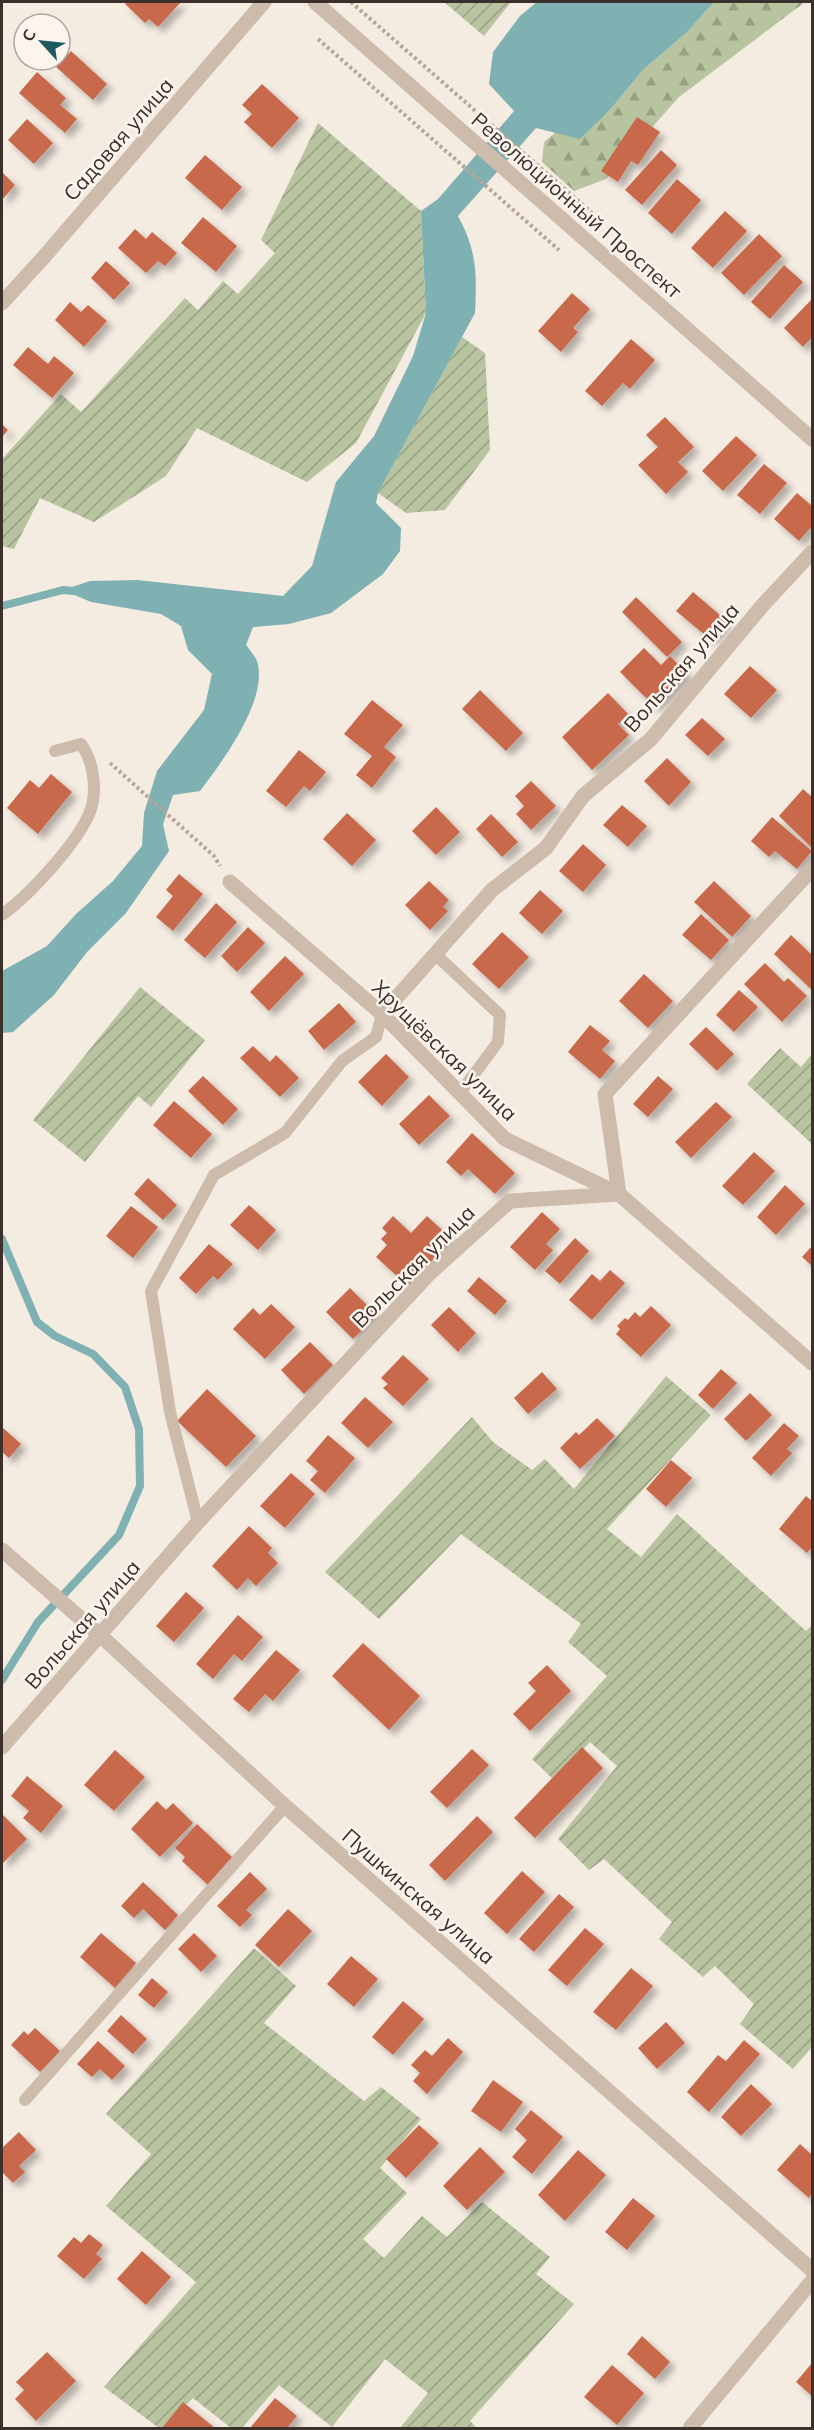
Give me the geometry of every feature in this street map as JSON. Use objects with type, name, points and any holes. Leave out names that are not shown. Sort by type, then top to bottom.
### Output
[{"type":"street","name":"Садовая улица","points":[[2,303],[264,2]]},
{"type":"street","name":"Революционный Проспект","points":[[315,2],[813,439]]},
{"type":"street","name":"Вольская улица","points":[[382,1014],[492,890],[546,848],[583,796],[651,739],[762,606],[813,552]]},
{"type":"street","points":[[619,1194],[605,1094],[813,869]]},
{"type":"street","name":"Хрущёвская улица","points":[[230,882],[382,1014],[505,1138],[619,1194],[813,1363]]},
{"type":"street","name":"Вольская улица","points":[[2,1747],[198,1522],[430,1273],[510,1200],[619,1194]]},
{"type":"street","name":"Пушкинская улица","points":[[2,1551],[101,1636],[285,1806],[813,2270]]},
{"type":"street","points":[[690,2428],[813,2281]]},
{"type":"lane","points":[[2,915],[13,907],[56,863],[83,827],[93,802],[90,756],[81,744],[55,751]]},
{"type":"lane","points":[[435,954],[500,1015],[498,1041],[460,1093]]},
{"type":"lane","points":[[198,1522],[171,1412],[151,1291],[214,1175],[285,1133],[342,1061],[376,1037],[382,1014]]},
{"type":"lane","points":[[26,2100],[285,1806]]},
{"type":"path","points":[[351,2],[592,213]]},
{"type":"path","points":[[318,39],[559,250]]},
{"type":"path","points":[[108,761],[214,856],[230,882]]},
{"type":"green space","points":[[444,2],[511,2],[484,36]]},
{"type":"green space","points":[[714,2],[805,2],[679,97],[606,179],[574,191],[542,162],[544,142],[556,132],[580,138],[609,111],[643,70],[687,32]]},
{"type":"green space","points":[[318,123],[421,211],[426,313],[356,443],[307,482],[197,428],[166,476],[94,522],[40,498],[14,549],[2,546],[2,459],[61,394],[81,412],[185,298],[198,310],[223,281],[238,294],[275,253],[261,240]]},
{"type":"green space","points":[[462,337],[485,353],[490,450],[445,510],[406,513],[378,493]]},
{"type":"green space","points":[[140,987],[205,1040],[151,1107],[138,1096],[85,1162],[33,1120]]},
{"type":"green space","points":[[780,1048],[801,1067],[812,1054],[812,1144],[747,1084]]},
{"type":"green space","points":[[666,1376],[711,1415],[607,1529],[641,1557],[677,1514],[806,1631],[812,1625],[812,2047],[793,2069],[740,2024],[754,2004],[715,1966],[703,1977],[659,1939],[672,1922],[604,1859],[589,1870],[558,1839],[617,1766],[590,1742],[555,1781],[532,1759],[607,1676],[568,1642],[581,1624],[461,1534],[379,1619],[325,1572],[472,1417],[493,1442],[532,1470],[545,1459],[574,1489]]},
{"type":"green space","points":[[254,1948],[296,1986],[264,2023],[364,2101],[381,2087],[421,2119],[380,2168],[407,2193],[363,2239],[384,2258],[422,2216],[447,2237],[482,2202],[550,2257],[536,2274],[574,2304],[470,2421],[477,2428],[400,2428],[428,2393],[385,2359],[332,2427],[279,2385],[242,2428],[231,2428],[193,2398],[163,2428],[159,2428],[104,2387],[196,2282],[106,2206],[151,2154],[106,2114]]},
{"type":"water","points":[[537,2],[714,2],[687,32],[643,70],[609,111],[580,139],[536,128],[458,216],[469,240],[474,263],[475,313],[378,493],[376,503],[401,528],[400,551],[383,574],[331,613],[289,624],[253,627],[246,645],[257,662],[259,680],[249,714],[230,748],[200,791],[173,795],[163,824],[169,851],[126,913],[87,952],[54,995],[13,1032],[2,1033],[2,971],[47,946],[76,914],[113,881],[142,846],[144,813],[157,771],[204,710],[212,674],[188,650],[181,626],[161,614],[91,602],[63,590],[90,581],[137,580],[283,596],[312,566],[336,482],[374,436],[413,356],[426,313],[421,211],[438,199],[514,111],[489,84],[493,52],[520,16]]},
{"type":"building","points":[[127,2],[181,2],[158,27],[149,19],[145,23],[125,4]]},
{"type":"building","points":[[72,52],[107,84],[93,100],[62,72],[72,72]]},
{"type":"building","points":[[37,72],[66,98],[60,105],[77,119],[65,133],[19,93]]},
{"type":"building","points":[[262,84],[299,118],[272,148],[244,122],[252,114],[242,105]]},
{"type":"building","points":[[637,117],[660,132],[638,165],[631,161],[618,182],[601,171]]},
{"type":"building","points":[[27,119],[53,143],[34,164],[8,140]]},
{"type":"building","points":[[661,150],[677,165],[642,205],[625,190]]},
{"type":"building","points":[[205,155],[242,187],[222,210],[185,178]]},
{"type":"building","points":[[2,172],[15,185],[2,200]]},
{"type":"building","points":[[677,179],[701,200],[672,234],[648,213]]},
{"type":"building","points":[[725,211],[747,231],[713,268],[691,248]]},
{"type":"building","points":[[203,217],[237,246],[216,272],[181,243]]},
{"type":"building","points":[[135,229],[146,239],[152,232],[177,253],[165,266],[158,261],[146,273],[118,248]]},
{"type":"building","points":[[759,234],[782,256],[744,295],[721,273]]},
{"type":"building","points":[[106,261],[130,283],[114,300],[91,278]]},
{"type":"building","points":[[784,265],[803,282],[770,319],[751,302]]},
{"type":"building","points":[[572,293],[590,309],[573,328],[578,332],[561,352],[538,331]]},
{"type":"building","points":[[812,299],[812,337],[803,347],[784,328]]},
{"type":"building","points":[[70,302],[81,312],[88,305],[107,321],[84,347],[55,320]]},
{"type":"building","points":[[631,339],[655,360],[630,389],[623,383],[602,406],[585,391]]},
{"type":"building","points":[[28,347],[48,364],[54,356],[74,373],[52,398],[13,365]]},
{"type":"building","points":[[665,417],[694,447],[678,462],[688,472],[666,494],[638,465],[658,447],[646,435]]},
{"type":"building","points":[[2,424],[8,430],[2,437]]},
{"type":"building","points":[[736,436],[757,455],[723,491],[702,471]]},
{"type":"building","points":[[764,464],[787,483],[760,514],[737,495]]},
{"type":"building","points":[[797,493],[812,506],[812,526],[799,541],[774,519]]},
{"type":"building","points":[[693,592],[727,621],[711,640],[676,611]]},
{"type":"building","points":[[636,597],[682,642],[667,657],[622,612]]},
{"type":"building","points":[[644,648],[661,665],[670,656],[688,674],[655,707],[620,672]]},
{"type":"building","points":[[750,666],[777,690],[751,718],[724,694]]},
{"type":"building","points":[[480,690],[523,733],[506,751],[462,709]]},
{"type":"building","points":[[608,693],[628,714],[618,724],[629,735],[592,770],[562,737]]},
{"type":"building","points":[[372,700],[403,725],[384,747],[396,757],[372,788],[356,775],[372,756],[344,734]]},
{"type":"building","points":[[702,718],[725,739],[708,756],[685,735]]},
{"type":"building","points":[[299,750],[326,772],[310,791],[304,786],[286,807],[266,791]]},
{"type":"building","points":[[667,758],[691,782],[669,806],[644,781]]},
{"type":"building","points":[[51,774],[72,792],[38,834],[7,808],[30,780],[39,788]]},
{"type":"building","points":[[531,781],[556,806],[531,830],[516,814],[524,806],[515,796]]},
{"type":"building","points":[[803,789],[812,797],[812,848],[779,816]]},
{"type":"building","points":[[622,805],[647,826],[628,847],[603,825]]},
{"type":"building","points":[[436,807],[460,832],[436,855],[412,831]]},
{"type":"building","points":[[347,813],[376,840],[352,866],[323,839]]},
{"type":"building","points":[[491,814],[518,842],[502,857],[476,829]]},
{"type":"building","points":[[772,817],[812,851],[797,869],[775,851],[769,857],[751,841]]},
{"type":"building","points":[[583,844],[606,865],[583,892],[559,871]]},
{"type":"building","points":[[179,874],[203,894],[173,931],[156,917],[173,896],[166,890]]},
{"type":"building","points":[[429,881],[449,900],[443,907],[448,911],[430,930],[405,905]]},
{"type":"building","points":[[714,881],[751,916],[732,937],[694,902]]},
{"type":"building","points":[[540,890],[563,911],[542,934],[519,913]]},
{"type":"building","points":[[216,903],[237,922],[205,958],[184,940]]},
{"type":"building","points":[[701,914],[729,940],[711,960],[682,935]]},
{"type":"building","points":[[248,927],[265,943],[237,972],[221,956]]},
{"type":"building","points":[[502,932],[529,957],[499,989],[472,964]]},
{"type":"building","points":[[791,935],[812,955],[812,990],[774,954]]},
{"type":"building","points":[[285,956],[304,974],[269,1011],[250,992]]},
{"type":"building","points":[[765,963],[784,982],[788,978],[807,996],[782,1022],[744,984]]},
{"type":"building","points":[[644,974],[673,1001],[648,1028],[619,1001]]},
{"type":"building","points":[[739,990],[758,1007],[734,1032],[716,1015]]},
{"type":"building","points":[[339,1003],[356,1022],[324,1050],[308,1031]]},
{"type":"building","points":[[590,1025],[610,1041],[602,1050],[615,1061],[600,1079],[568,1052]]},
{"type":"building","points":[[706,1027],[734,1054],[717,1071],[689,1044]]},
{"type":"building","points":[[253,1046],[270,1062],[276,1055],[299,1078],[280,1097],[240,1058]]},
{"type":"building","points":[[386,1054],[409,1077],[382,1106],[358,1082]]},
{"type":"building","points":[[203,1076],[238,1109],[223,1125],[188,1091]]},
{"type":"building","points":[[658,1076],[673,1089],[648,1117],[633,1104]]},
{"type":"building","points":[[429,1095],[450,1116],[419,1145],[399,1124]]},
{"type":"building","points":[[174,1101],[212,1134],[191,1158],[153,1125]]},
{"type":"building","points":[[716,1102],[732,1117],[691,1158],[675,1142]]},
{"type":"building","points":[[472,1133],[515,1173],[495,1194],[468,1169],[461,1176],[446,1162]]},
{"type":"building","points":[[754,1152],[775,1171],[743,1205],[722,1186]]},
{"type":"building","points":[[148,1178],[177,1205],[163,1220],[134,1194]]},
{"type":"building","points":[[785,1185],[805,1204],[776,1235],[757,1217]]},
{"type":"building","points":[[249,1205],[276,1230],[258,1250],[230,1225]]},
{"type":"building","points":[[131,1206],[158,1227],[133,1258],[106,1236]]},
{"type":"building","points":[[542,1212],[560,1229],[546,1244],[553,1250],[535,1270],[510,1247]]},
{"type":"building","points":[[393,1216],[411,1233],[427,1216],[452,1239],[408,1286],[376,1257],[387,1245],[381,1239],[387,1233],[382,1228]]},
{"type":"building","points":[[575,1238],[589,1251],[560,1284],[545,1271]]},
{"type":"building","points":[[209,1244],[233,1264],[218,1280],[213,1276],[196,1294],[179,1278]]},
{"type":"building","points":[[812,1246],[812,1266],[802,1257]]},
{"type":"building","points":[[610,1270],[625,1283],[592,1320],[569,1300],[592,1274],[600,1281]]},
{"type":"building","points":[[479,1277],[507,1301],[495,1315],[467,1291]]},
{"type":"building","points":[[350,1288],[377,1315],[353,1339],[326,1312]]},
{"type":"building","points":[[271,1304],[295,1327],[265,1359],[233,1329],[253,1308],[260,1315]]},
{"type":"building","points":[[651,1306],[671,1325],[641,1357],[616,1334],[620,1329],[617,1326],[625,1318],[628,1320],[635,1312],[640,1317]]},
{"type":"building","points":[[449,1307],[476,1333],[458,1352],[431,1325]]},
{"type":"building","points":[[310,1342],[333,1365],[304,1394],[281,1370]]},
{"type":"building","points":[[403,1355],[429,1379],[403,1406],[383,1388],[388,1384],[381,1378]]},
{"type":"building","points":[[721,1369],[737,1383],[713,1409],[698,1395]]},
{"type":"building","points":[[542,1372],[557,1389],[528,1414],[514,1398]]},
{"type":"building","points":[[207,1389],[256,1436],[226,1467],[177,1421]]},
{"type":"building","points":[[750,1393],[772,1415],[746,1441],[724,1419]]},
{"type":"building","points":[[365,1397],[393,1422],[368,1448],[341,1423]]},
{"type":"building","points":[[597,1418],[615,1436],[580,1469],[560,1448],[576,1432],[579,1435]]},
{"type":"building","points":[[784,1423],[799,1436],[787,1449],[792,1453],[771,1476],[752,1458]]},
{"type":"building","points":[[2,1427],[21,1444],[9,1458],[2,1452]]},
{"type":"building","points":[[328,1435],[355,1458],[325,1493],[310,1480],[318,1471],[306,1461]]},
{"type":"building","points":[[671,1460],[692,1478],[666,1507],[646,1489]]},
{"type":"building","points":[[291,1473],[315,1494],[285,1528],[260,1506]]},
{"type":"building","points":[[806,1496],[812,1501],[812,1547],[807,1553],[779,1529]]},
{"type":"building","points":[[249,1526],[272,1548],[268,1553],[278,1563],[256,1586],[248,1578],[237,1590],[212,1566]]},
{"type":"building","points":[[186,1592],[204,1608],[174,1642],[156,1626]]},
{"type":"building","points":[[238,1615],[263,1637],[242,1661],[234,1654],[213,1679],[196,1664]]},
{"type":"building","points":[[363,1643],[420,1696],[389,1730],[332,1676]]},
{"type":"building","points":[[276,1650],[300,1670],[273,1701],[265,1694],[249,1712],[233,1699]]},
{"type":"building","points":[[547,1665],[571,1691],[530,1731],[513,1714],[536,1691],[528,1683]]},
{"type":"building","points":[[582,1747],[603,1768],[535,1838],[514,1818]]},
{"type":"building","points":[[472,1749],[489,1765],[447,1808],[430,1792]]},
{"type":"building","points":[[115,1750],[145,1777],[114,1811],[84,1785]]},
{"type":"building","points":[[27,1776],[63,1806],[41,1833],[23,1818],[29,1811],[11,1796]]},
{"type":"building","points":[[157,1801],[166,1810],[173,1803],[193,1823],[160,1857],[131,1829]]},
{"type":"building","points":[[2,1814],[27,1839],[2,1864]]},
{"type":"building","points":[[477,1816],[493,1832],[445,1881],[429,1865]]},
{"type":"building","points":[[197,1824],[233,1858],[208,1885],[182,1861],[185,1857],[175,1848]]},
{"type":"building","points":[[522,1871],[545,1892],[507,1934],[484,1913]]},
{"type":"building","points":[[250,1872],[267,1889],[246,1910],[252,1915],[240,1927],[217,1906]]},
{"type":"building","points":[[143,1882],[178,1915],[165,1930],[143,1909],[134,1918],[121,1906]]},
{"type":"building","points":[[559,1894],[574,1907],[534,1952],[519,1939]]},
{"type":"building","points":[[288,1909],[312,1931],[279,1967],[255,1945]]},
{"type":"building","points":[[585,1928],[604,1944],[567,1986],[548,1970]]},
{"type":"building","points":[[101,1933],[136,1963],[115,1988],[80,1957]]},
{"type":"building","points":[[194,1933],[217,1956],[201,1972],[178,1949]]},
{"type":"building","points":[[351,1956],[378,1979],[354,2007],[327,1984]]},
{"type":"building","points":[[631,1968],[653,1986],[616,2030],[593,2012]]},
{"type":"building","points":[[152,1978],[168,1992],[154,2008],[138,1995]]},
{"type":"building","points":[[403,2001],[424,2019],[393,2055],[372,2037]]},
{"type":"building","points":[[121,2015],[147,2039],[133,2054],[107,2031]]},
{"type":"building","points":[[666,2022],[685,2043],[657,2069],[638,2048]]},
{"type":"building","points":[[35,2028],[60,2051],[40,2072],[11,2045],[24,2031],[28,2035]]},
{"type":"building","points":[[448,2038],[463,2052],[427,2094],[413,2081],[420,2073],[411,2065],[425,2050],[432,2056]]},
{"type":"building","points":[[744,2040],[760,2054],[709,2112],[687,2092],[718,2055],[726,2061]]},
{"type":"building","points":[[98,2041],[125,2066],[112,2080],[100,2069],[92,2077],[77,2064]]},
{"type":"building","points":[[493,2080],[523,2102],[501,2132],[471,2111]]},
{"type":"building","points":[[751,2084],[772,2104],[741,2136],[721,2117]]},
{"type":"building","points":[[531,2110],[563,2137],[532,2174],[512,2157],[527,2140],[515,2129]]},
{"type":"building","points":[[419,2125],[439,2143],[406,2178],[386,2159]]},
{"type":"building","points":[[19,2132],[36,2150],[19,2166],[25,2172],[13,2183],[2,2172],[2,2148]]},
{"type":"building","points":[[800,2144],[812,2155],[812,2193],[809,2198],[777,2170]]},
{"type":"building","points":[[480,2147],[505,2172],[467,2210],[443,2186]]},
{"type":"building","points":[[578,2150],[606,2175],[565,2221],[538,2195]]},
{"type":"building","points":[[633,2198],[655,2216],[627,2250],[605,2232]]},
{"type":"building","points":[[89,2234],[103,2245],[96,2254],[102,2259],[84,2279],[57,2256],[74,2237],[81,2243]]},
{"type":"building","points":[[142,2251],[171,2277],[146,2305],[117,2279]]},
{"type":"building","points":[[642,2336],[670,2362],[655,2379],[627,2354]]},
{"type":"building","points":[[47,2352],[76,2381],[36,2421],[15,2399],[24,2390],[16,2382]]},
{"type":"building","points":[[812,2363],[812,2396],[796,2382]]},
{"type":"building","points":[[612,2365],[644,2393],[617,2425],[584,2397]]},
{"type":"building","points":[[275,2398],[297,2416],[287,2428],[250,2428]]},
{"type":"building","points":[[183,2402],[215,2428],[162,2428]]},
{"type":"waterway","points":[[2,606],[63,590],[74,591]]},
{"type":"waterway","points":[[2,1239],[37,1322],[55,1336],[93,1354],[125,1387],[139,1429],[140,1486],[119,1535],[38,1622],[2,1680]]}]
